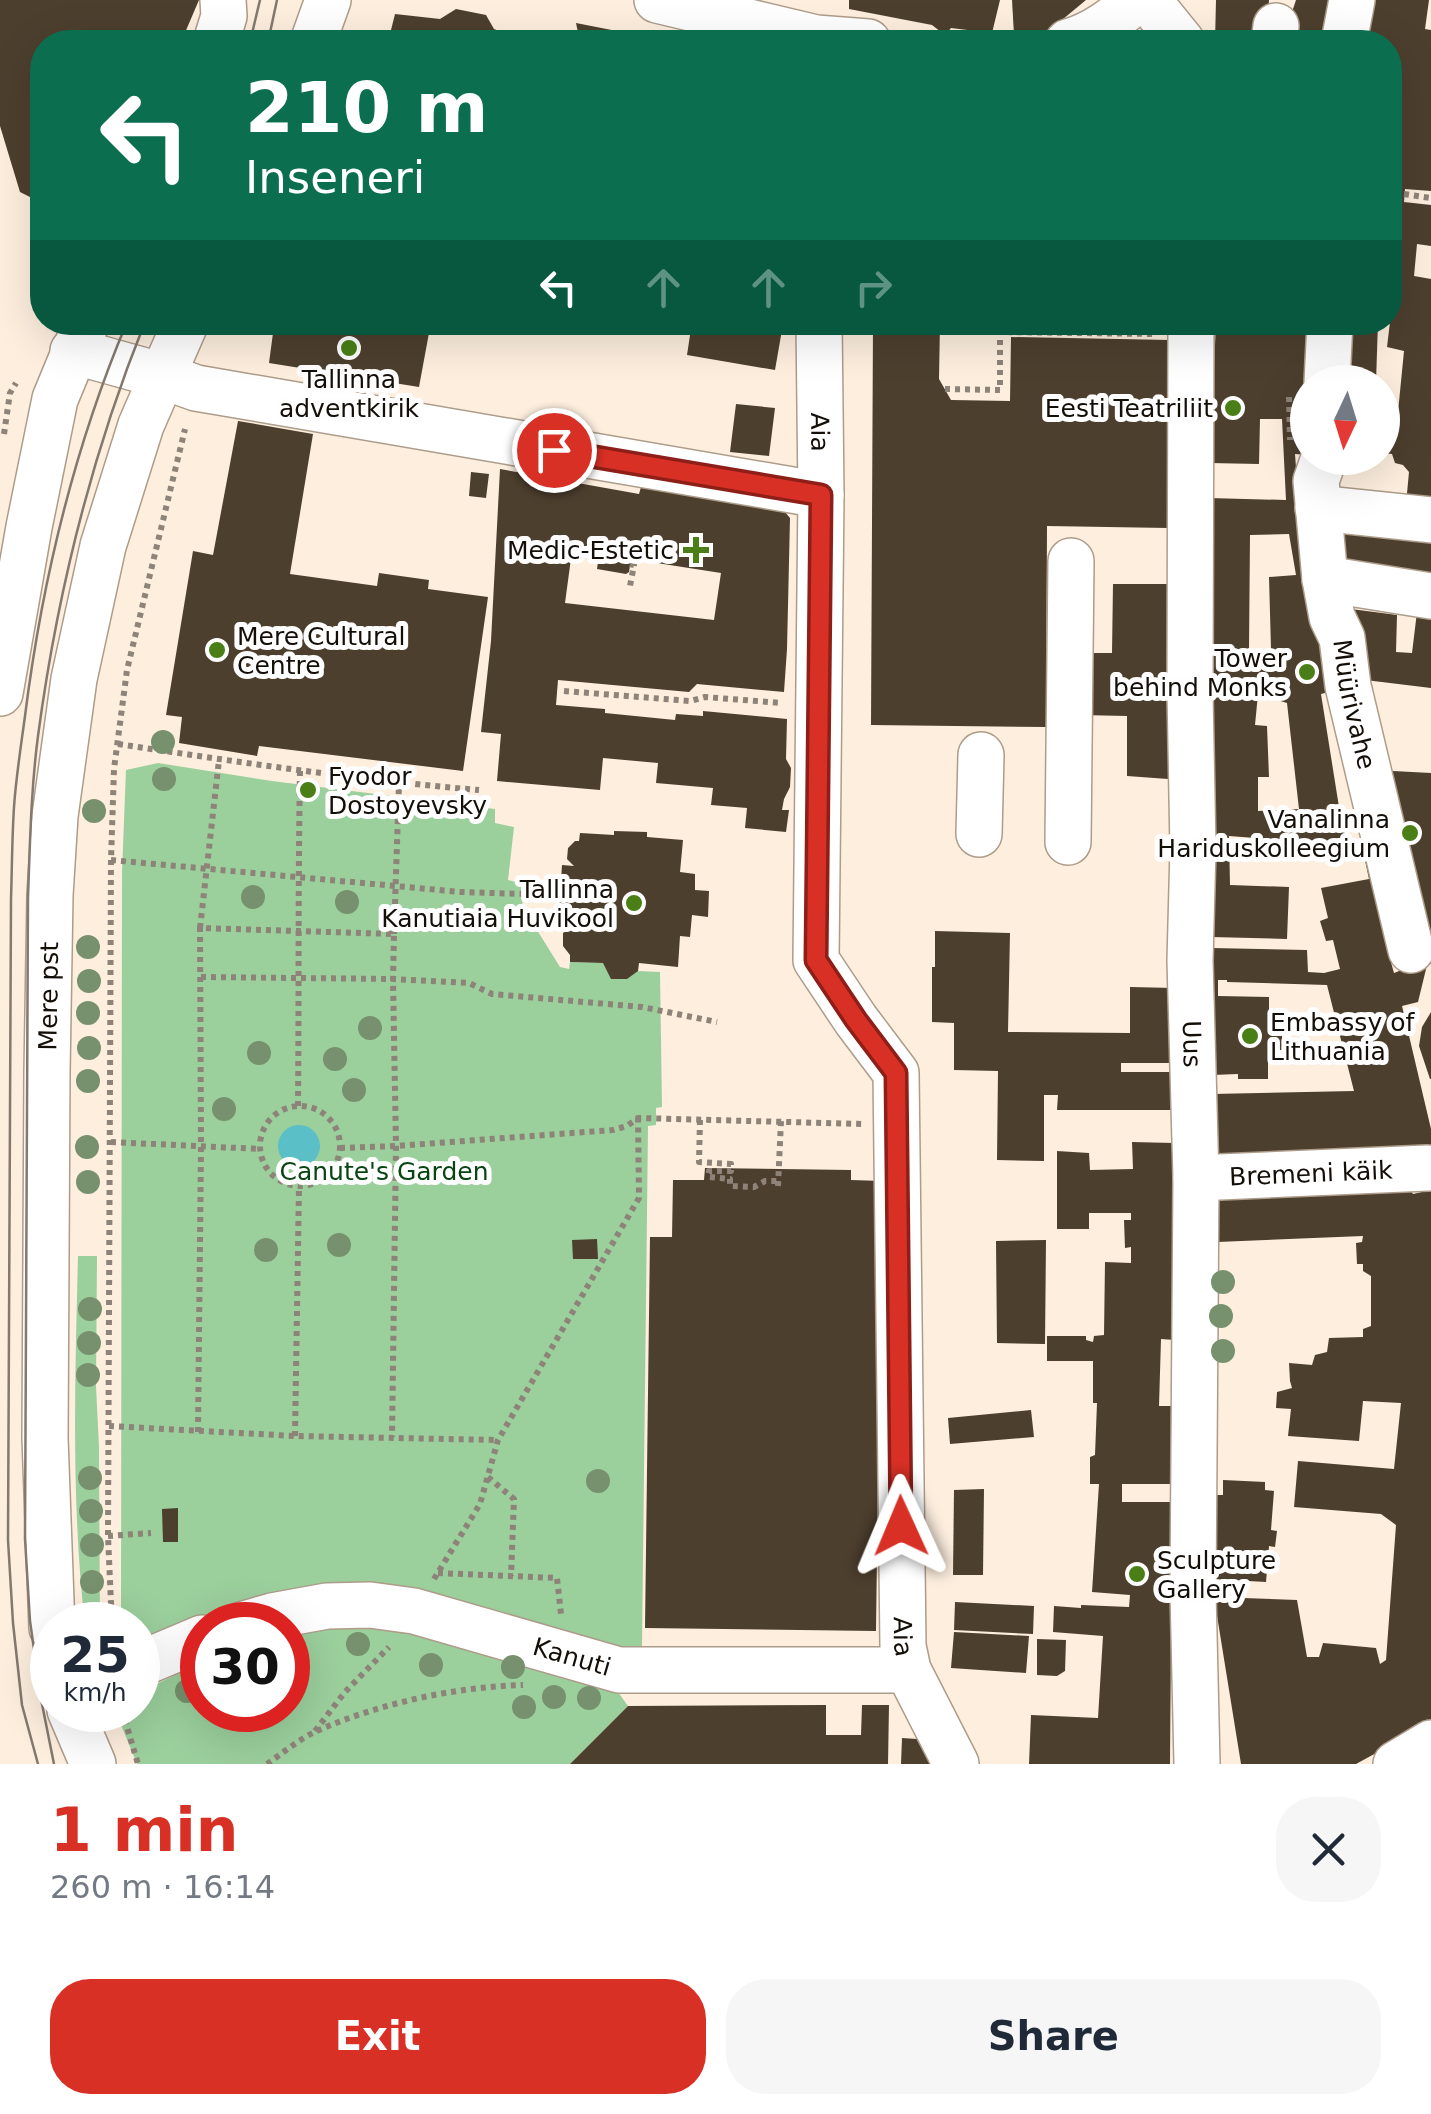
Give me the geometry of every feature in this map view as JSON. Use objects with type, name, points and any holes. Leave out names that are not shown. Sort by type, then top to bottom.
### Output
[{"type":"street","points":[[220,30],[223,0]]},
{"type":"street","points":[[317,30],[328,0]]},
{"type":"street","points":[[656,0],[816,27]]},
{"type":"street","points":[[1096,30],[1137,0]]},
{"type":"street","points":[[1148,0],[1172,30]]},
{"type":"street","points":[[1346,30],[1352,0]]},
{"type":"street","name":"Mere pst","points":[[51,1602],[46,1380],[47,1052],[55,816],[74,678],[103,546],[142,425],[179,382],[184,335]]},
{"type":"street","name":"Aia","points":[[819,335],[816,960],[896,1073],[903,1646],[908,1670],[956,1764]]},
{"type":"street","name":"Uus","points":[[1192,335],[1190,961],[1196,1178],[1193,1591],[1197,1764]]},
{"type":"street","points":[[1328,365],[1329,335]]},
{"type":"street","points":[[0,693],[28,527],[56,399],[80,336],[179,382],[821,495]]},
{"type":"street","name":"Müürivahe","points":[[1318,475],[1324,580],[1332,617],[1342,638],[1348,686],[1411,950]]},
{"type":"street","points":[[1318,508],[1431,520]]},
{"type":"street","points":[[1068,842],[1071,561]]},
{"type":"street","points":[[1324,580],[1431,596]]},
{"type":"street","points":[[979,834],[981,755]]},
{"type":"street","name":"Bremeni käik","points":[[1196,1178],[1427,1168]]},
{"type":"street","name":"Kanuti","points":[[310,1609],[370,1605],[414,1611],[619,1670],[908,1670]]},
{"type":"street","points":[[58,1764],[60,1732]]},
{"type":"street","points":[[79,1732],[93,1764]]},
{"type":"street","points":[[1396,1764],[1431,1743]]},
{"type":"path","points":[[1404,194],[1431,198]]},
{"type":"path","points":[[945,389],[1000,390],[999,335]]},
{"type":"path","points":[[111,1602],[108,1536],[114,769],[126,670],[179,382]]},
{"type":"path","points":[[630,564],[634,565],[630,586]]},
{"type":"path","points":[[564,691],[818,706]]},
{"type":"path","points":[[118,744],[399,784],[480,790]]},
{"type":"path","points":[[198,1432],[200,928],[218,760]]},
{"type":"path","points":[[298,1106],[300,771]]},
{"type":"path","points":[[392,1437],[396,1146],[392,980],[399,784]]},
{"type":"path","points":[[111,860],[461,892],[524,894]]},
{"type":"path","points":[[200,928],[394,934]]},
{"type":"path","points":[[200,977],[469,983],[492,994],[642,1007],[718,1022]]},
{"type":"path","points":[[298,1106],[311,1108],[332,1123],[340,1148],[338,1160],[323,1179],[299,1186],[277,1179],[268,1171],[260,1149],[266,1124],[274,1116],[298,1106]]},
{"type":"path","points":[[340,1148],[613,1130],[638,1118],[898,1126]]},
{"type":"path","points":[[316,1731],[345,1692],[400,1636],[480,1504],[498,1440],[638,1198],[638,1118]]},
{"type":"path","points":[[700,1120],[699,1162],[731,1164],[731,1172],[709,1171],[709,1177],[730,1179],[730,1186],[754,1187],[765,1181],[778,1184],[781,1121]]},
{"type":"path","points":[[111,1142],[260,1149]]},
{"type":"path","points":[[295,1436],[299,1186]]},
{"type":"path","points":[[109,1426],[295,1436],[498,1440]]},
{"type":"path","points":[[488,1477],[514,1499],[512,1576]]},
{"type":"path","points":[[108,1536],[151,1533]]},
{"type":"path","points":[[438,1573],[557,1578],[566,1655]]},
{"type":"path","points":[[266,1764],[316,1731],[397,1704],[493,1686],[531,1685]]},
{"type":"path","points":[[129,1732],[138,1764]]},
{"type":"green space","name":"Canute's Garden","points":[[158,763],[495,809],[495,823],[514,827],[508,880],[520,883],[524,894],[522,906],[560,967],[569,969],[570,962],[603,963],[660,972],[662,1107],[656,1108],[656,1125],[648,1126],[642,1646],[582,1648],[310,1611],[310,1602],[180,1602],[180,1630],[160,1639],[160,1602],[121,1602],[122,872],[126,770]]},
{"type":"green space","points":[[78,1256],[97,1256],[100,1602],[83,1602],[75,1441]]},
{"type":"green space","points":[[372,1624],[464,1641],[618,1692],[628,1706],[570,1764],[137,1764],[124,1732],[160,1732],[160,1682],[180,1673],[180,1732],[310,1732],[310,1627]]},
{"type":"water","points":[[299,1125],[314,1131],[320,1146],[314,1161],[299,1167],[284,1161],[278,1146],[284,1131]]},
{"type":"building","points":[[0,0],[199,0],[186,30],[30,30],[30,197],[20,192],[0,126]]},
{"type":"building","points":[[849,0],[1000,0],[993,30],[938,30],[932,25],[849,9]]},
{"type":"building","points":[[1012,0],[1086,0],[1050,30],[1014,30]]},
{"type":"building","points":[[1216,0],[1269,0],[1267,30],[1215,30]]},
{"type":"building","points":[[1296,0],[1331,0],[1327,30],[1286,30]]},
{"type":"building","points":[[1371,0],[1429,0],[1425,29],[1431,30],[1431,191],[1405,189],[1404,202],[1431,205],[1431,246],[1417,244],[1414,276],[1431,279],[1431,508],[1406,504],[1409,472],[1400,464],[1404,351],[1387,347],[1388,335],[1402,335],[1402,30],[1366,30]]},
{"type":"building","points":[[456,9],[486,15],[496,30],[391,30],[395,14],[440,19]]},
{"type":"building","points":[[576,23],[612,30],[577,30]]},
{"type":"building","name":"Tallinna adventkirik","points":[[273,335],[429,335],[419,387],[269,363]]},
{"type":"building","points":[[690,335],[781,335],[775,370],[687,355]]},
{"type":"building","points":[[873,335],[940,335],[939,379],[951,400],[1010,401],[1011,337],[1170,340],[1168,528],[1047,526],[1046,727],[871,725]]},
{"type":"building","points":[[1215,335],[1317,335],[1311,365],[1290,365],[1290,475],[1296,475],[1300,524],[1403,937],[1387,948],[1394,973],[1420,963],[1374,770],[1431,773],[1431,964],[1427,965],[1418,1002],[1402,1006],[1431,1129],[1431,1180],[1213,1167],[1212,1094],[1354,1091],[1327,985],[1218,980],[1218,996],[1269,997],[1269,1025],[1282,1025],[1282,1050],[1268,1050],[1268,1079],[1212,1075],[1212,948],[1307,950],[1308,972],[1340,969],[1333,940],[1326,941],[1320,921],[1328,918],[1321,888],[1369,879],[1329,692],[1321,694],[1348,845],[1255,847],[1255,838],[1229,836],[1230,885],[1289,887],[1287,939],[1211,937],[1209,498],[1286,500],[1282,419],[1260,419],[1259,464],[1210,463]],"holes":[[[1289,534],[1296,575],[1269,577],[1271,649],[1249,649],[1250,535]],[[1258,694],[1287,703],[1299,809],[1258,811],[1258,777],[1269,777],[1267,726],[1255,725]]]},
{"type":"building","points":[[1340,335],[1378,335],[1377,365],[1339,365]]},
{"type":"building","points":[[736,404],[775,408],[769,456],[730,452]]},
{"type":"building","points":[[238,421],[313,434],[290,574],[377,586],[379,573],[429,580],[428,589],[488,597],[463,771],[259,746],[257,756],[179,743],[182,717],[166,715],[193,551],[213,555]]},
{"type":"building","points":[[500,469],[639,494],[641,487],[735,504],[735,500],[780,506],[790,518],[784,692],[697,684],[689,692],[558,680],[556,705],[675,720],[676,714],[703,716],[703,711],[787,719],[786,759],[791,768],[790,787],[782,810],[789,810],[786,832],[745,828],[747,808],[711,805],[713,788],[656,783],[658,763],[603,758],[600,790],[497,781],[501,734],[481,732],[491,641]],"holes":[[[572,551],[599,554],[597,569],[626,574],[631,559],[721,573],[714,620],[565,603]]]},
{"type":"building","points":[[471,472],[489,474],[486,498],[469,496]]},
{"type":"building","points":[[1344,527],[1431,532],[1431,580],[1346,569]]},
{"type":"building","points":[[1113,584],[1173,584],[1168,779],[1127,776],[1127,716],[1080,715],[1081,653],[1112,653]]},
{"type":"building","points":[[1351,609],[1397,615],[1396,652],[1412,653],[1417,612],[1431,615],[1431,688],[1357,679]]},
{"type":"building","name":"Tallinna Kanutiaia Huvikool","points":[[614,831],[647,832],[647,837],[683,840],[680,872],[695,874],[695,890],[709,891],[708,917],[692,915],[690,937],[680,936],[678,967],[639,963],[638,971],[627,979],[611,979],[603,963],[570,962],[563,946],[563,933],[569,929],[558,927],[562,865],[574,866],[567,859],[568,848],[579,841],[580,833],[614,835]]},
{"type":"building","points":[[935,931],[1010,933],[1008,1032],[1130,1033],[1130,987],[1174,988],[1172,1063],[1121,1063],[1121,1072],[1172,1072],[1173,1110],[1057,1110],[1058,1095],[1044,1095],[1044,1161],[997,1160],[998,1071],[954,1070],[954,1023],[932,1022]]},
{"type":"building","points":[[1431,1012],[1430,1079],[1419,1046],[1422,1027]]},
{"type":"building","points":[[1132,1142],[1174,1143],[1175,1340],[1161,1339],[1159,1406],[1174,1406],[1172,1484],[1122,1484],[1122,1502],[1172,1502],[1170,1764],[1029,1764],[1031,1715],[1098,1718],[1103,1636],[1053,1632],[1054,1606],[1129,1607],[1130,1595],[1092,1592],[1099,1484],[1090,1484],[1097,1403],[1093,1403],[1093,1361],[1047,1361],[1047,1336],[1086,1336],[1086,1340],[1093,1342],[1094,1336],[1104,1335],[1105,1262],[1131,1263],[1131,1247],[1125,1248],[1124,1220],[1131,1220],[1131,1213],[1089,1213],[1089,1229],[1057,1229],[1057,1151],[1089,1153],[1090,1170],[1133,1169]]},
{"type":"building","points":[[705,1168],[851,1170],[851,1180],[882,1181],[876,1631],[645,1628],[650,1237],[672,1237],[673,1180],[704,1180]]},
{"type":"building","points":[[1403,1181],[1413,1194],[1431,1190],[1431,1723],[1356,1764],[1241,1764],[1214,1597],[1297,1600],[1307,1657],[1319,1657],[1323,1643],[1376,1648],[1380,1664],[1386,1660],[1396,1525],[1381,1514],[1294,1507],[1298,1461],[1394,1469],[1401,1403],[1363,1401],[1359,1441],[1288,1436],[1291,1409],[1276,1408],[1277,1392],[1292,1388],[1289,1363],[1312,1365],[1315,1355],[1327,1352],[1329,1338],[1363,1337],[1363,1329],[1371,1326],[1371,1276],[1363,1271],[1363,1264],[1357,1264],[1356,1243],[1362,1242],[1363,1236],[1217,1242],[1215,1192]]},
{"type":"building","points":[[597,1239],[598,1259],[573,1259],[572,1240]]},
{"type":"building","points":[[1046,1240],[1045,1344],[997,1343],[996,1241]]},
{"type":"building","points":[[1031,1410],[1034,1437],[950,1444],[948,1418]]},
{"type":"building","points":[[1223,1480],[1265,1482],[1265,1490],[1274,1491],[1271,1530],[1277,1531],[1275,1547],[1269,1546],[1266,1582],[1213,1579],[1214,1495],[1223,1495]]},
{"type":"building","points":[[984,1489],[983,1575],[953,1575],[954,1490]]},
{"type":"building","points":[[178,1508],[178,1542],[163,1542],[162,1509]]},
{"type":"building","points":[[955,1602],[1034,1606],[1033,1634],[954,1630]]},
{"type":"building","points":[[954,1632],[1029,1636],[1026,1673],[951,1668]]},
{"type":"building","points":[[1037,1639],[1066,1640],[1065,1671],[1057,1676],[1037,1675]]},
{"type":"building","points":[[826,1705],[826,1735],[861,1735],[862,1705],[889,1705],[888,1764],[570,1764],[628,1706]]},
{"type":"building","points":[[902,1738],[917,1739],[932,1764],[901,1764]]},
{"type":"tram line","points":[[253,30],[260,0]]},
{"type":"tram line","points":[[271,30],[277,0]]},
{"type":"tram line","points":[[38,1764],[22,1705],[8,1540],[14,807],[32,665],[62,516],[91,418],[122,335]]},
{"type":"tram line","points":[[54,1764],[30,1621],[25,1539],[28,897],[32,796],[55,630],[78,526],[108,423],[140,335]]},
{"type":"place","name":"Tallinna adventkirik","points":[[349,348]]},
{"type":"place","name":"Eesti Teatriliit","points":[[1233,408]]},
{"type":"place","name":"Medic-Estetic","points":[[696,550]]},
{"type":"place","name":"Mere Cultural Centre","points":[[217,650]]},
{"type":"place","name":"Tower behind Monks","points":[[1307,672]]},
{"type":"place","name":"Fyodor Dostoyevsky","points":[[308,790]]},
{"type":"place","name":"Vanalinna Hariduskolleegium","points":[[1410,833]]},
{"type":"place","name":"Tallinna Kanutiaia Huvikool","points":[[634,903]]},
{"type":"place","name":"Embassy of Lithuania","points":[[1250,1036]]},
{"type":"place","name":"Sculpture Gallery","points":[[1137,1574]]},
{"type":"route","points":[[554,450],[821,495],[816,960],[896,1073],[901,1526]]}]
